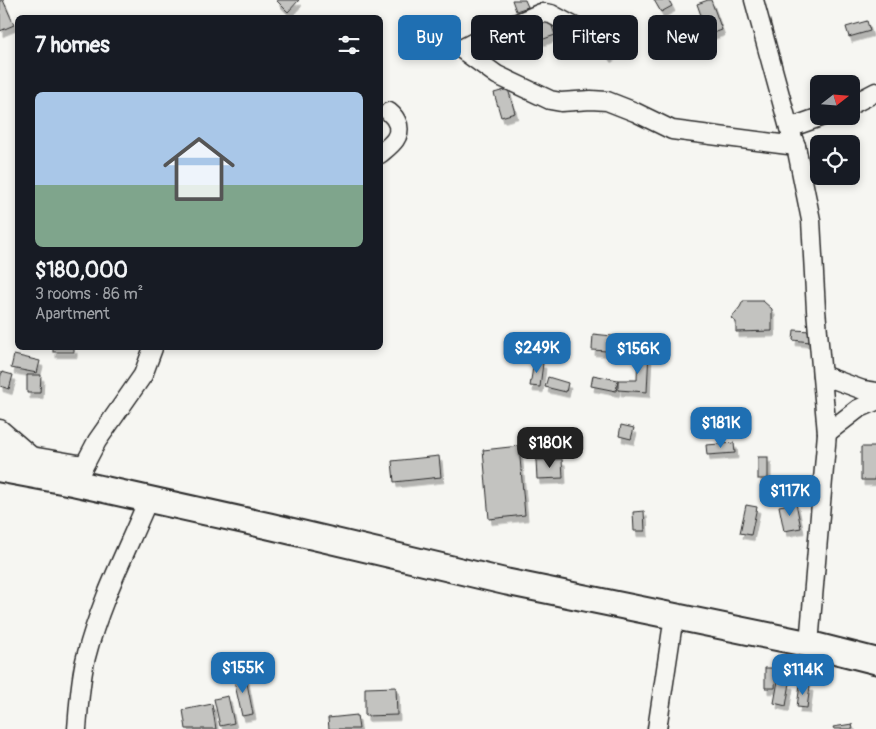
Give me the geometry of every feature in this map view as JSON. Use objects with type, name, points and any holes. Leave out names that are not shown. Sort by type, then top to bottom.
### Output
[{"type":"main road","points":[[0,469],[80,474],[148,500],[269,526],[507,582],[809,644],[876,660]]},
{"type":"street","points":[[754,0],[789,128],[796,146],[812,220],[816,310],[827,433],[809,644]]},
{"type":"street","points":[[553,15],[545,12],[540,13],[461,49],[497,75],[550,100],[561,102],[606,101],[635,112],[672,130],[796,146]]},
{"type":"street","points":[[860,100],[876,92]]},
{"type":"street","points":[[383,151],[399,133],[396,118],[389,112]]},
{"type":"street","points":[[789,128],[810,121]]},
{"type":"street","points":[[0,449],[31,456],[80,474],[97,441],[143,375],[152,350]]},
{"type":"street","points":[[822,375],[863,390],[876,392]]},
{"type":"street","points":[[827,433],[858,409],[876,401]]},
{"type":"street","points":[[0,429],[31,456]]},
{"type":"street","points":[[77,729],[86,658],[98,617],[116,570],[148,500]]},
{"type":"street","points":[[657,729],[674,616]]},
{"type":"building","points":[[0,0],[3,0],[14,25],[0,31]]},
{"type":"building","points":[[276,0],[299,0],[288,12]]},
{"type":"building","points":[[512,0],[525,0],[528,7],[516,11]]},
{"type":"building","points":[[654,0],[669,0],[672,6],[661,12]]},
{"type":"building","points":[[711,0],[716,15],[701,15],[697,4]]},
{"type":"building","points":[[548,14],[553,29],[553,36],[543,39],[543,16]]},
{"type":"building","points":[[717,16],[722,30],[717,32]]},
{"type":"building","points":[[867,21],[870,31],[849,37],[846,27]]},
{"type":"building","points":[[508,89],[515,113],[501,117],[494,93]]},
{"type":"building","points":[[743,301],[763,301],[772,309],[772,331],[736,332],[736,322],[731,318]]},
{"type":"building","points":[[794,330],[811,331],[810,342],[793,340]]},
{"type":"building","points":[[593,334],[622,337],[621,352],[592,350]]},
{"type":"building","points":[[547,343],[557,343],[557,355],[547,355]]},
{"type":"building","points":[[53,350],[74,350],[74,352],[53,352]]},
{"type":"building","points":[[638,350],[649,351],[647,392],[618,390],[618,380],[637,380]]},
{"type":"building","points":[[14,355],[40,361],[37,373],[11,368]]},
{"type":"building","points":[[534,361],[543,363],[540,387],[530,386]]},
{"type":"building","points":[[2,372],[13,375],[9,389],[0,386]]},
{"type":"building","points":[[27,375],[41,375],[40,393],[27,393]]},
{"type":"building","points":[[593,375],[618,380],[616,391],[591,386]]},
{"type":"building","points":[[548,377],[568,383],[566,392],[545,387]]},
{"type":"building","points":[[621,425],[634,428],[631,439],[619,436]]},
{"type":"building","points":[[734,443],[735,453],[707,455],[706,445]]},
{"type":"building","points":[[519,446],[525,515],[489,519],[483,450]]},
{"type":"building","points":[[861,447],[876,447],[876,474],[874,480],[861,480]]},
{"type":"building","points":[[439,456],[441,477],[394,482],[392,461]]},
{"type":"building","points":[[758,457],[768,457],[768,479],[758,479]]},
{"type":"building","points":[[562,459],[563,478],[537,479],[536,460]]},
{"type":"building","points":[[796,503],[801,528],[784,531],[779,506]]},
{"type":"building","points":[[746,505],[757,507],[751,535],[740,533]]},
{"type":"building","points":[[644,511],[645,531],[634,531],[633,512]]},
{"type":"building","points":[[765,668],[776,668],[775,688],[765,688]]},
{"type":"building","points":[[245,673],[253,714],[242,716],[233,676]]},
{"type":"building","points":[[778,681],[790,683],[786,706],[774,703]]},
{"type":"building","points":[[800,684],[810,686],[807,708],[797,707]]},
{"type":"building","points":[[396,687],[397,715],[365,716],[365,688]]},
{"type":"building","points":[[228,696],[234,723],[220,726],[214,699]]},
{"type":"building","points":[[212,704],[216,729],[186,729],[183,710]]},
{"type":"building","points":[[357,715],[359,729],[329,729],[328,718]]},
{"type":"building","points":[[852,724],[853,729],[834,729],[833,727]]}]
